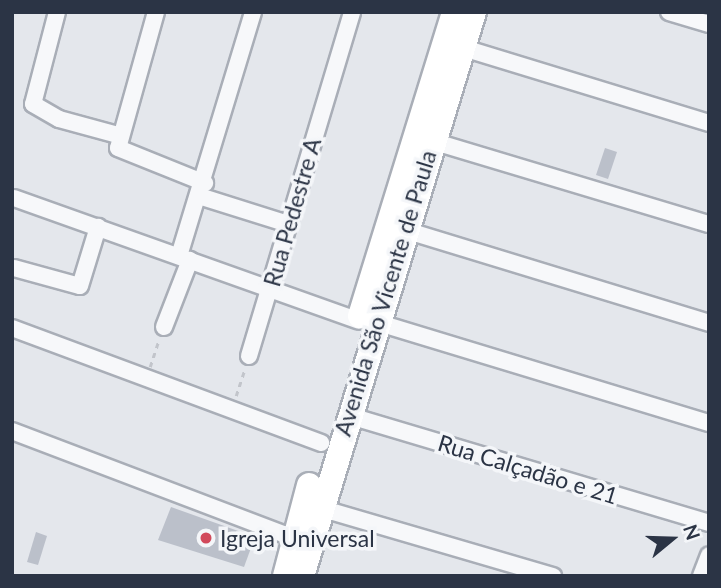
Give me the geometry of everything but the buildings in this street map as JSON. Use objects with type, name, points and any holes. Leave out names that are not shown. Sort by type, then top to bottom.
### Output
[{"type":"main road","name":"Avenida São Vicente de Paula","points":[[285,576],[321,443],[405,230],[432,141],[454,45],[454,12]]},
{"type":"main road","name":"Avenida São Vicente de Paula","points":[[302,576],[347,415],[368,321],[454,45],[474,12]]},
{"type":"street","points":[[57,12],[32,91],[33,104],[43,112],[118,135]]},
{"type":"street","points":[[156,12],[118,135],[118,148],[127,155],[202,190],[288,224]]},
{"type":"street","points":[[164,327],[253,12]]},
{"type":"street","name":"Rua Pedestre A","points":[[249,356],[352,12]]},
{"type":"street","points":[[669,12],[709,24]]},
{"type":"street","points":[[454,45],[709,123]]},
{"type":"street","points":[[432,141],[709,224]]},
{"type":"street","points":[[13,198],[368,321],[709,423]]},
{"type":"street","points":[[14,268],[80,286],[98,228]]},
{"type":"street","points":[[405,230],[709,323]]},
{"type":"street","points":[[12,328],[321,443]]},
{"type":"street","name":"Rua Calçadão e 21","points":[[347,415],[709,523]]},
{"type":"street","points":[[12,431],[294,538]]},
{"type":"street","points":[[320,508],[553,576]]},
{"type":"street","points":[[701,576],[709,555]]},
{"type":"path","points":[[146,378],[164,327]]},
{"type":"path","points":[[231,411],[249,356]]},
{"type":"place","name":"Igreja Universal","points":[[206,538]]}]
